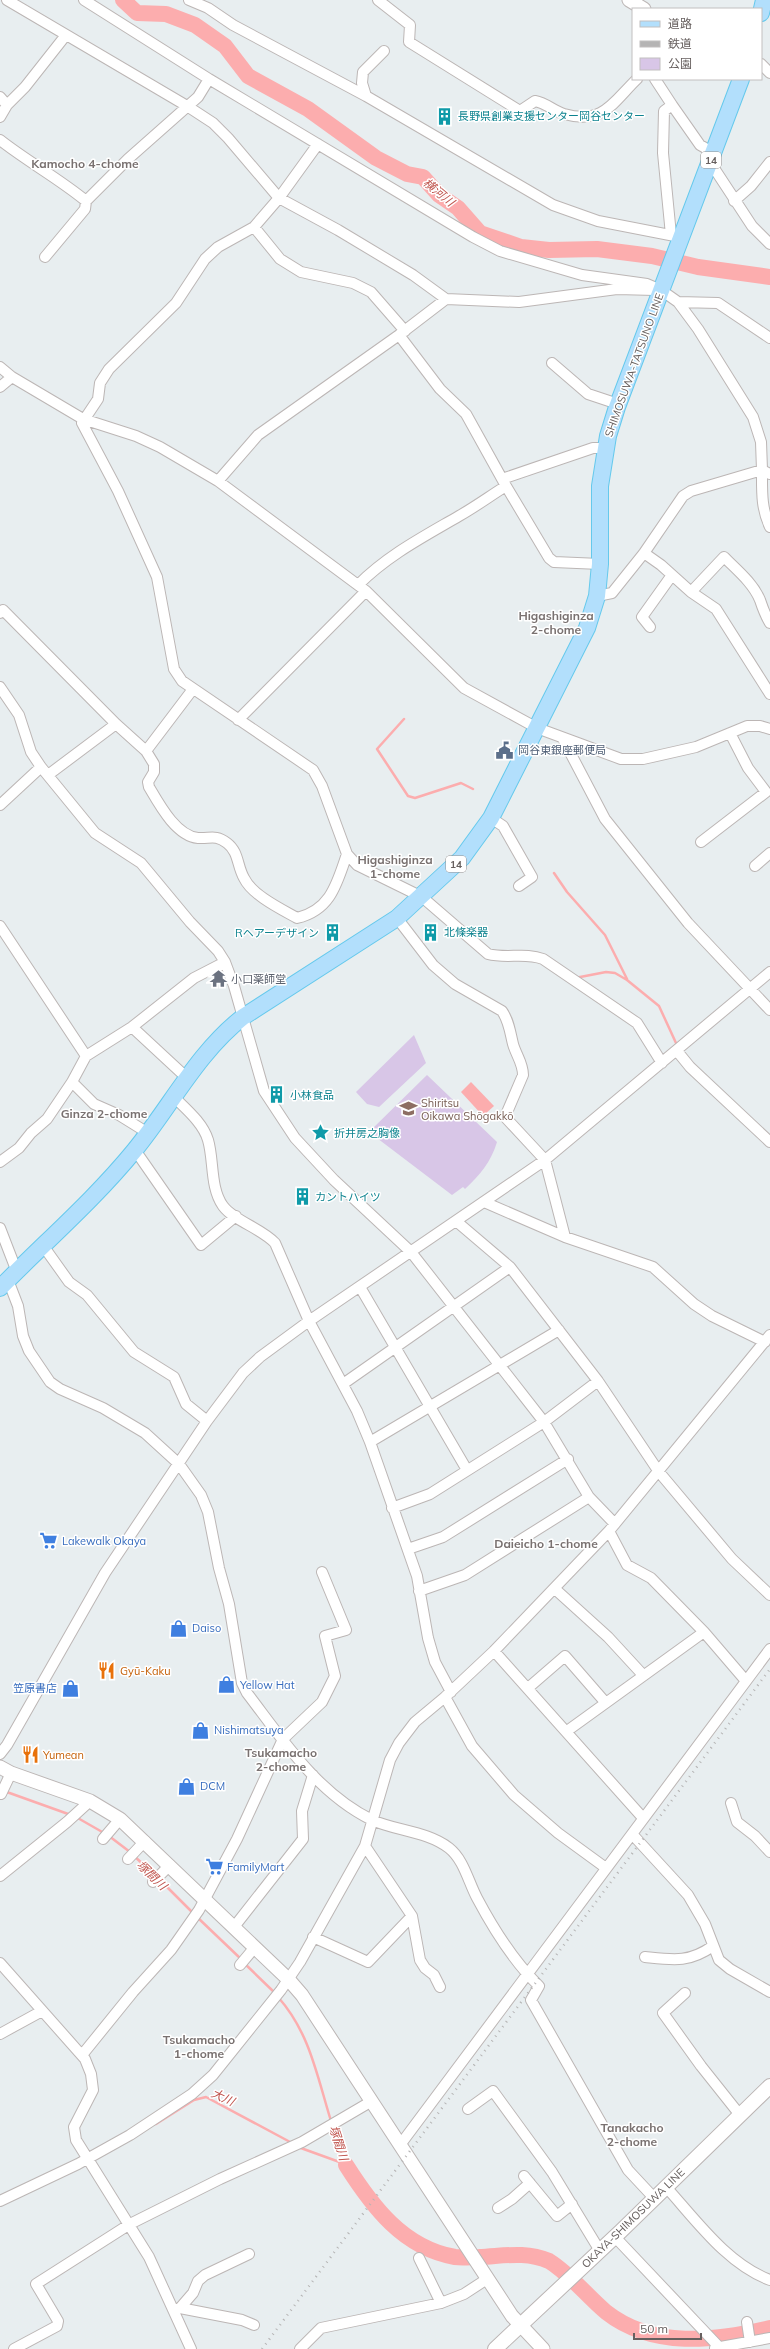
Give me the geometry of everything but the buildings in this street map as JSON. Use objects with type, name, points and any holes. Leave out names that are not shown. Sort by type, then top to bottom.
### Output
[{"type":"main road","name":"SHIMOSUWA-TATSUNO LINE","points":[[8,1280],[44,1247],[102,1189],[135,1150],[187,1078],[224,1032],[243,1017],[398,918],[462,858],[491,818],[587,628],[597,596],[600,564],[600,486],[605,448],[618,404],[662,286],[677,238],[712,158],[741,80]]},
{"type":"main road","name":"OKAYA-SHIMOSUWA LINE","points":[[495,2349],[615,2237],[770,2086]]},
{"type":"street","points":[[7,0],[187,106],[212,123],[228,138],[280,198],[338,230],[413,275],[446,299],[519,302],[617,289],[662,286]]},
{"type":"street","points":[[84,0],[210,79],[473,238],[500,251],[582,275],[662,286],[678,302],[698,329],[753,417],[761,442],[766,472],[762,499],[764,515],[770,527]]},
{"type":"street","points":[[189,0],[208,8],[233,25],[366,96],[553,205],[598,221],[677,238],[663,153],[664,111],[672,105]]},
{"type":"street","points":[[378,0],[410,25],[409,42],[520,111],[536,101],[563,114],[588,116],[604,112],[615,104],[636,80]]},
{"type":"street","points":[[629,0],[642,8]]},
{"type":"street","points":[[0,117],[3,101],[25,87],[66,35]]},
{"type":"street","points":[[366,96],[362,83],[363,72],[384,51]]},
{"type":"street","points":[[762,65],[770,73]]},
{"type":"street","points":[[45,257],[85,209],[86,201],[128,159],[198,97],[210,79]]},
{"type":"street","points":[[656,80],[700,145],[712,158],[734,201],[752,226],[770,244]]},
{"type":"street","points":[[0,140],[34,166],[61,180],[86,201]]},
{"type":"street","points":[[83,419],[90,414],[98,399],[100,383],[108,369],[176,303],[205,259],[218,247],[254,227],[280,198],[318,144]]},
{"type":"street","points":[[734,201],[751,186],[770,162]]},
{"type":"street","points":[[254,227],[280,259],[301,272],[353,282],[371,292],[402,333],[440,389],[466,414],[504,482],[552,560],[554,562],[600,564]]},
{"type":"street","points":[[218,481],[258,435],[402,333],[446,299]]},
{"type":"street","points":[[678,302],[718,303],[770,338]]},
{"type":"street","points":[[552,363],[588,394],[618,404]]},
{"type":"street","points":[[0,367],[12,377],[83,419],[113,427],[148,441],[218,481],[362,588],[464,688],[537,728],[563,739],[621,759],[643,759],[696,747],[747,726],[760,726],[770,729]]},
{"type":"street","points":[[0,387],[12,377]]},
{"type":"street","points":[[83,419],[82,423],[118,491],[157,577],[174,669],[182,682],[313,770],[318,776],[347,854],[356,865],[422,897],[488,954],[495,956],[528,954],[543,959],[637,1023],[662,1063]]},
{"type":"street","points":[[238,720],[362,588],[376,567],[403,548],[461,515],[504,482],[594,448],[605,448]]},
{"type":"street","points":[[597,596],[612,593],[644,553],[683,496],[691,491],[766,472]]},
{"type":"street","points":[[644,553],[691,592],[716,609],[770,694]]},
{"type":"street","points":[[691,592],[724,557],[744,576],[760,600],[763,613],[770,623]]},
{"type":"street","points":[[650,627],[642,617],[672,575]]},
{"type":"street","points":[[0,613],[3,610],[116,724],[146,752],[154,764],[154,772],[148,782],[148,787],[166,815],[188,836],[198,838],[213,836],[227,843],[237,856],[244,878],[248,884],[270,903],[297,918],[312,912],[333,895],[347,854]]},
{"type":"street","points":[[0,687],[19,715],[31,752],[44,771],[95,833],[141,863],[190,922],[218,951],[225,962],[243,1017],[264,1091],[295,1138],[334,1180],[411,1252],[501,1365],[544,1422],[568,1459],[589,1497],[612,1528],[627,1565],[651,1578],[704,1632],[746,1681]]},
{"type":"street","points":[[146,752],[193,689]]},
{"type":"street","points":[[0,805],[44,771],[116,724]]},
{"type":"street","points":[[701,842],[766,792],[748,768],[730,733]]},
{"type":"street","points":[[563,739],[605,819],[688,922],[770,1010]]},
{"type":"street","points":[[491,818],[503,826],[532,877],[519,886]]},
{"type":"street","points":[[756,866],[770,853]]},
{"type":"street","points":[[398,918],[433,965],[456,984],[502,1011],[506,1017],[523,1068],[523,1075],[505,1117],[545,1160],[565,1237]]},
{"type":"street","points":[[0,926],[86,1056]]},
{"type":"street","points":[[0,1162],[19,1148],[31,1133],[47,1119],[72,1082],[86,1056],[132,1027],[194,978],[225,962]]},
{"type":"street","points":[[0,1754],[7,1745],[104,1573],[207,1421],[243,1373],[260,1356],[309,1321],[545,1160],[770,972]]},
{"type":"street","points":[[132,1027],[187,1078]]},
{"type":"street","points":[[677,1051],[690,1067],[770,1142]]},
{"type":"street","points":[[72,1082],[94,1104],[119,1115],[148,1133]]},
{"type":"street","points":[[174,1097],[198,1123],[207,1139],[218,1196],[223,1206],[268,1236],[275,1243],[309,1321],[343,1384],[370,1442],[417,1576],[428,1638],[436,1662],[448,1695],[472,1746],[514,1795],[558,1833],[606,1868]]},
{"type":"street","points":[[135,1150],[201,1245],[236,1216]]},
{"type":"street","points":[[0,2201],[86,2159],[130,2135],[192,2094],[213,2075],[289,1980],[365,1846],[390,1760],[398,1743],[415,1722],[448,1695],[494,1651],[612,1528],[767,1338],[712,1316],[694,1304],[653,1267],[565,1237],[484,1202]]},
{"type":"street","points":[[456,1221],[510,1267],[598,1381],[658,1472],[732,1559],[770,1595]]},
{"type":"street","points":[[0,1228],[8,1280],[18,1306],[25,1341],[41,1371],[50,1382],[60,1389],[103,1408],[145,1433],[178,1464],[201,1495],[208,1512],[219,1568],[229,1604],[242,1683],[247,1693],[298,1760],[338,1797],[372,1820],[436,1841],[449,1848],[462,1864],[490,1922],[526,1974],[540,1986],[531,2000],[628,2170],[654,2199]]},
{"type":"street","points":[[44,1247],[70,1282],[87,1295],[134,1352],[174,1377],[186,1404],[207,1421]]},
{"type":"street","points":[[343,1384],[510,1267]]},
{"type":"street","points":[[360,1287],[468,1470]]},
{"type":"street","points":[[370,1442],[559,1330]]},
{"type":"street","points":[[392,1508],[430,1494],[544,1422],[598,1381]]},
{"type":"street","points":[[408,1549],[443,1537],[568,1459]]},
{"type":"street","points":[[419,1591],[465,1576],[589,1497]]},
{"type":"street","points":[[82,2055],[133,1992],[171,1950],[193,1919],[237,1839],[283,1739],[322,1702],[335,1676],[325,1636],[346,1630],[322,1572]]},
{"type":"street","points":[[555,1589],[608,1637],[643,1675]]},
{"type":"street","points":[[567,1731],[605,1702],[704,1632]]},
{"type":"street","points":[[400,2145],[526,1974],[643,1818],[672,1782],[770,1649]]},
{"type":"street","points":[[494,1651],[567,1731],[643,1818]]},
{"type":"street","points":[[528,1688],[565,1656],[605,1702]]},
{"type":"street","points":[[1,1794],[6,1774],[90,1801],[120,1819],[141,1845],[165,1869],[205,1898],[289,1980],[302,1995],[372,2101],[477,2265],[519,2326],[543,2349]]},
{"type":"street","points":[[234,1927],[303,1839],[302,1811],[313,1775]]},
{"type":"street","points":[[0,1876],[80,1811],[90,1801]]},
{"type":"street","points":[[731,1803],[737,1822],[755,1836],[770,1852]]},
{"type":"street","points":[[103,1840],[120,1819]]},
{"type":"street","points":[[632,1834],[688,1895],[705,1924],[719,1960],[730,1969],[770,1992]]},
{"type":"street","points":[[128,1859],[141,1845]]},
{"type":"street","points":[[365,1846],[412,1916],[420,1960],[425,1968],[434,1975],[440,1987]]},
{"type":"street","points":[[153,1882],[165,1869]]},
{"type":"street","points":[[313,1937],[368,1962],[412,1916]]},
{"type":"street","points":[[645,1957],[674,1960],[699,1956],[713,1946]]},
{"type":"street","points":[[243,1961],[255,1948]]},
{"type":"street","points":[[0,1963],[82,2055],[91,2074],[93,2090],[74,2127],[76,2140],[86,2159],[130,2224],[149,2257],[177,2309],[191,2349]]},
{"type":"street","points":[[685,1993],[663,2013],[701,2066],[740,2114]]},
{"type":"street","points":[[0,2034],[42,2011]]},
{"type":"street","points":[[468,2109],[493,2091],[552,2172],[600,2251]]},
{"type":"street","points":[[14,2349],[57,2326],[58,2321],[36,2284],[130,2224],[302,2142],[372,2101]]},
{"type":"street","points":[[498,2208],[512,2199],[527,2180],[556,2216],[572,2204]]},
{"type":"street","points":[[666,2187],[715,2242],[760,2276],[770,2280]]},
{"type":"street","points":[[615,2237],[704,2330],[716,2347],[750,2340],[770,2338]]},
{"type":"street","points":[[177,2309],[193,2293],[198,2281],[205,2275],[250,2254]]},
{"type":"street","points":[[419,2258],[441,2303]]},
{"type":"street","points":[[300,2349],[321,2328],[441,2303],[464,2294],[487,2279]]},
{"type":"street","points":[[177,2309],[242,2320],[254,2325]]},
{"type":"street","points":[[747,2322],[750,2340]]},
{"type":"green space","points":[[414,1035],[426,1063],[379,1107],[367,1104],[356,1092]]},
{"type":"green space","points":[[427,1075],[497,1142],[492,1156],[475,1179],[465,1189],[463,1187],[452,1195],[369,1132]]},
{"type":"shaded area","points":[[471,1082],[494,1106],[483,1116],[461,1092]]},
{"type":"waterway","name":"横河川","points":[[123,0],[137,13],[166,14],[195,25],[225,46],[248,76],[308,109],[376,158],[407,174],[423,177],[439,195],[458,208],[480,233],[521,247],[549,250],[597,249],[652,256],[698,267],[770,277]]},
{"type":"waterway","points":[[404,719],[377,749],[408,796],[415,798],[461,783],[473,789]]},
{"type":"waterway","points":[[554,873],[567,892],[605,935],[627,979]]},
{"type":"waterway","points":[[575,978],[606,972],[615,973],[627,980],[659,1006],[676,1043]]},
{"type":"waterway","name":"塚間川","points":[[4,1791],[71,1815]]},
{"type":"waterway","name":"塚間川","points":[[76,1817],[104,1833]]},
{"type":"waterway","name":"塚間川","points":[[109,1836],[130,1852]]},
{"type":"waterway","name":"塚間川","points":[[134,1856],[155,1875]]},
{"type":"waterway","name":"塚間川","points":[[159,1879],[193,1913]]},
{"type":"waterway","name":"塚間川","points":[[197,1917],[241,1959]]},
{"type":"waterway","name":"塚間川","points":[[244,1963],[275,1993]]},
{"type":"waterway","name":"塚間川","points":[[278,1997],[298,2025],[305,2040],[317,2071],[331,2121]]},
{"type":"waterway","name":"大川","points":[[156,2124],[194,2100],[206,2097],[292,2143]]},
{"type":"waterway","name":"塚間川","points":[[333,2128],[346,2165]]},
{"type":"waterway","name":"大川","points":[[298,2147],[345,2164]]},
{"type":"waterway","name":"塚間川","points":[[346,2165],[378,2210],[405,2235],[420,2245],[436,2252],[455,2257],[523,2255],[549,2261],[564,2272],[606,2312],[624,2324],[644,2332],[664,2337],[685,2339],[728,2336],[770,2328]]},
{"type":"railway","points":[[262,2349],[770,1669]]},
{"type":"place","name":"長野県創業支援センター岡谷センター","points":[[445,116]]},
{"type":"place","name":"岡谷東銀座郵便局","points":[[505,750]]},
{"type":"place","name":"北條楽器","points":[[431,932]]},
{"type":"place","name":"Rヘアーデザイン","points":[[332,933]]},
{"type":"place","name":"小口薬師堂","points":[[218,979]]},
{"type":"place","name":"小林食品","points":[[277,1095]]},
{"type":"place","name":"Shiritsu Oikawa Shōgakkō","points":[[408,1109]]},
{"type":"place","name":"折井房之胸像","points":[[321,1133]]},
{"type":"place","name":"カントハイツ","points":[[302,1197]]},
{"type":"place","name":"Lakewalk Okaya","points":[[49,1541]]},
{"type":"place","name":"Daiso","points":[[179,1628]]},
{"type":"place","name":"Gyū-Kaku","points":[[107,1671]]},
{"type":"place","name":"Yellow Hat","points":[[227,1685]]},
{"type":"place","name":"笠原書店","points":[[70,1688]]},
{"type":"place","name":"Nishimatsuya","points":[[201,1730]]},
{"type":"place","name":"Yumean","points":[[30,1755]]},
{"type":"place","name":"DCM","points":[[187,1786]]},
{"type":"place","name":"FamilyMart","points":[[214,1867]]},
{"type":"district","name":"Kamocho 4-chome","points":[[85,163]]},
{"type":"district","name":"Higashiginza 2-chome","points":[[556,622]]},
{"type":"district","name":"Higashiginza 1-chome","points":[[395,866]]},
{"type":"district","name":"Ginza 2-chome","points":[[104,1113]]},
{"type":"district","name":"Daieicho 1-chome","points":[[546,1543]]},
{"type":"district","name":"Tsukamacho 2-chome","points":[[281,1759]]},
{"type":"district","name":"Tsukamacho 1-chome","points":[[199,2046]]},
{"type":"district","name":"Tanakacho 2-chome","points":[[632,2134]]}]
